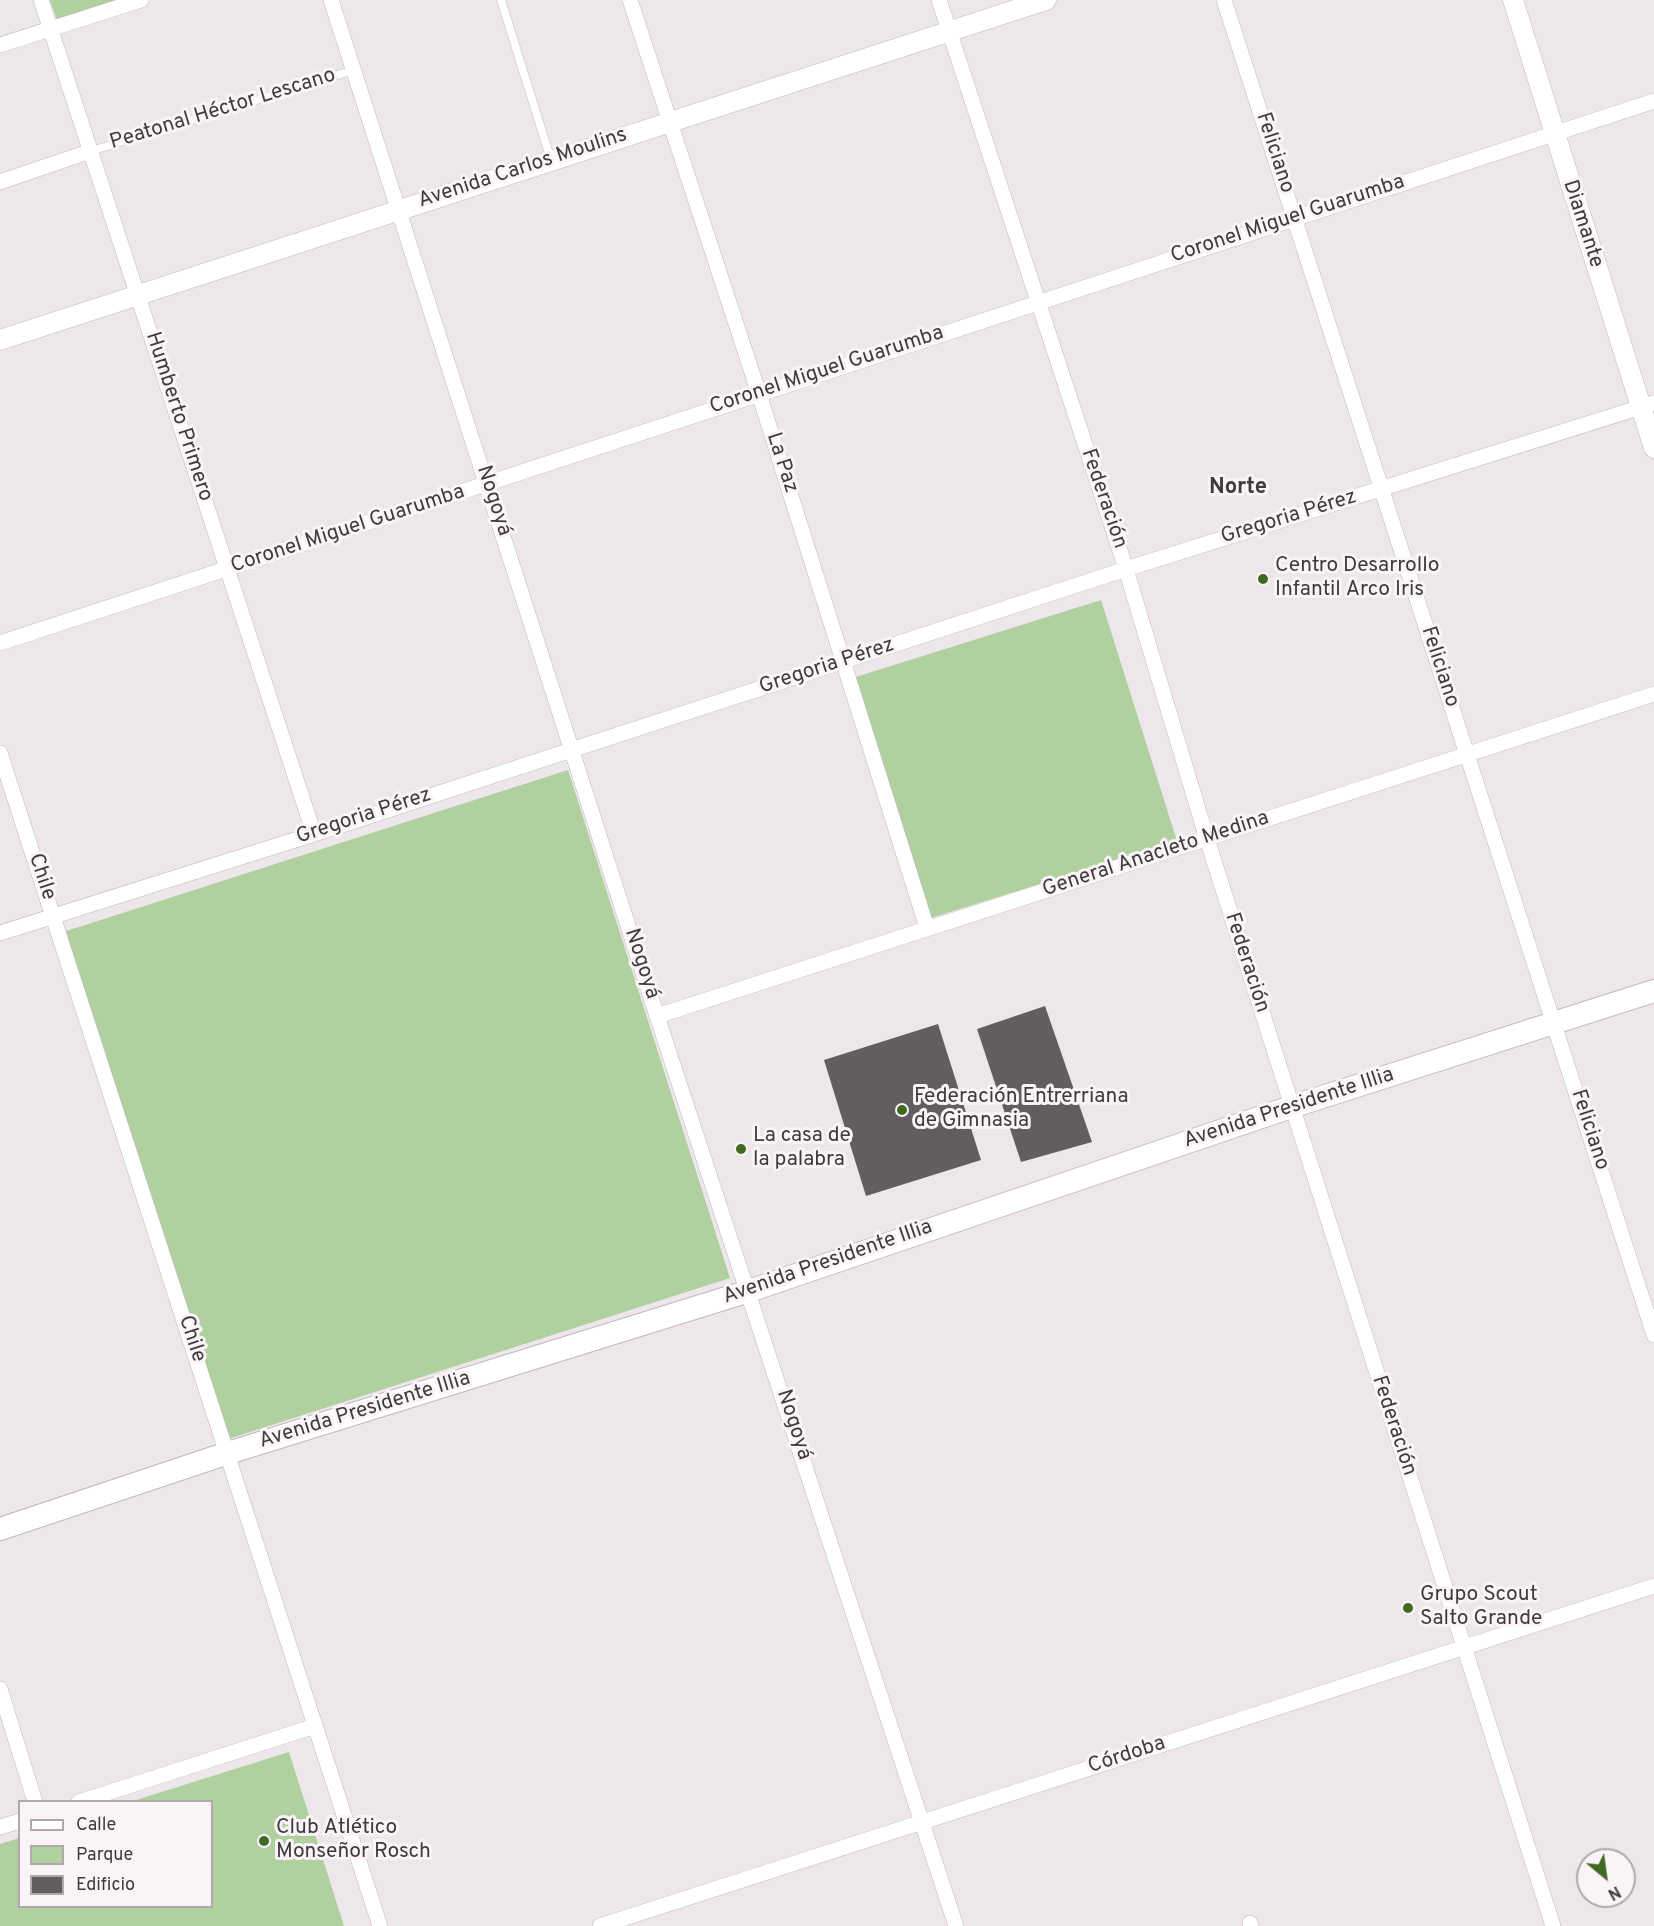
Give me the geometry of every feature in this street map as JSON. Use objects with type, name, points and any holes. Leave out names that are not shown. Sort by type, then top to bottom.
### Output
[{"type":"main road","name":"Avenida Presidente Illia","points":[[0,1529],[228,1454],[749,1291],[1292,1107],[1654,991]]},
{"type":"street","name":"Humberto Primero","points":[[41,0],[314,834]]},
{"type":"street","points":[[0,45],[141,0]]},
{"type":"street","name":"Nogoyá","points":[[331,0],[657,1016],[956,1926]]},
{"type":"street","name":"La Paz","points":[[630,0],[759,394],[927,928]]},
{"type":"street","name":"Federación","points":[[939,0],[1126,570],[1207,839],[1553,1926]]},
{"type":"street","name":"Avenida Carlos Moulins","points":[[0,340],[138,293],[1046,0]]},
{"type":"street","name":"Feliciano","points":[[1224,0],[1555,1023],[1647,1287],[1654,1335]]},
{"type":"street","name":"Diamante","points":[[1513,0],[1553,133],[1648,405],[1654,448]]},
{"type":"street","name":"Coronel Miguel Guarumba","points":[[0,643],[488,485],[1037,302],[1654,101]]},
{"type":"street","points":[[0,182],[92,151]]},
{"type":"street","name":"Gregoria Pérez","points":[[0,933],[314,834],[1126,570],[1648,405]]},
{"type":"street","name":"General Anacleto Medina","points":[[657,1016],[1654,694]]},
{"type":"street","name":"Chile","points":[[0,753],[380,1926]]},
{"type":"street","name":"Córdoba","points":[[600,1926],[1654,1586]]},
{"type":"street","points":[[0,1689],[34,1800]]},
{"type":"street","points":[[85,1800],[315,1726]]},
{"type":"street","points":[[0,1827],[18,1822]]},
{"type":"lane","points":[[501,0],[551,160]]},
{"type":"lane","name":"Peatonal Héctor Lescano","points":[[92,151],[354,69]]},
{"type":"green space","points":[[50,0],[119,0],[57,20]]},
{"type":"green space","points":[[1101,600],[1177,841],[931,918],[856,677]]},
{"type":"green space","points":[[568,770],[730,1278],[219,1442],[57,934]]},
{"type":"green space","name":"Club Atlético Monseñor Rosch","points":[[289,1752],[344,1926],[0,1926],[0,1844],[18,1838],[18,1908],[213,1908],[213,1800],[136,1800]]},
{"type":"building","points":[[1045,1006],[1092,1142],[1021,1162],[977,1029]]},
{"type":"building","name":"Federación Entrerriana de Gimnasia","points":[[938,1024],[981,1160],[866,1196],[824,1060]]},
{"type":"place","name":"Centro Desarrollo Infantil Arco Iris","points":[[1263,579]]},
{"type":"place","name":"Federación Entrerriana de Gimnasia","points":[[902,1110]]},
{"type":"place","name":"La casa de la palabra","points":[[741,1149]]},
{"type":"place","name":"Grupo Scout Salto Grande","points":[[1408,1608]]},
{"type":"place","name":"Club Atlético Monseñor Rosch","points":[[264,1841]]},
{"type":"district","name":"Norte","points":[[1238,489]]}]
